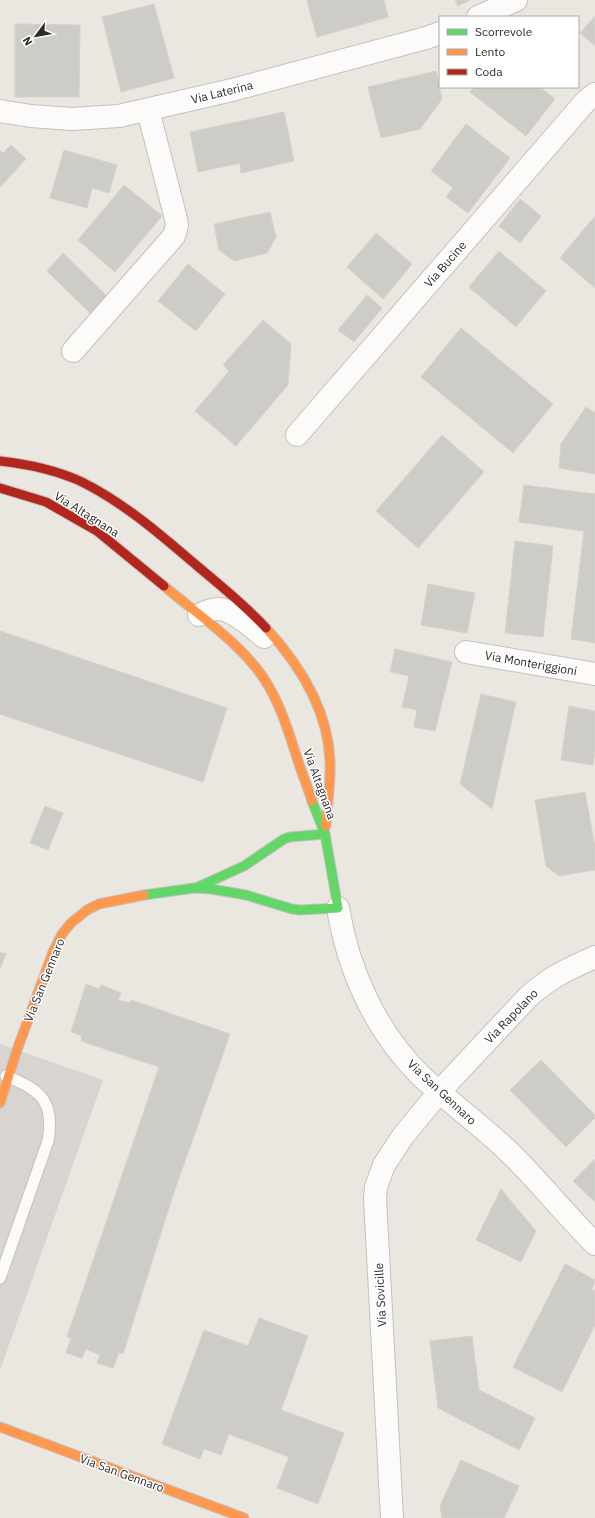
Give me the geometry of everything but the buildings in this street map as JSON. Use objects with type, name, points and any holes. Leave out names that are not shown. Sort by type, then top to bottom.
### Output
[{"type":"street","points":[[480,16],[516,0]]},
{"type":"street","name":"Via Laterina","points":[[0,111],[31,116],[72,119],[118,116],[239,88],[439,33]]},
{"type":"street","name":"Via Bucine","points":[[297,435],[586,101],[595,94]]},
{"type":"street","points":[[74,351],[151,264],[176,233],[176,219],[148,110]]},
{"type":"street","name":"Via Altagnana","points":[[0,461],[46,469],[62,475],[96,490],[127,509],[175,547],[271,632],[273,642],[299,668],[318,706],[325,728],[330,762],[325,834]]},
{"type":"street","name":"Via Altagnana","points":[[0,488],[46,502],[92,528],[110,541],[235,645],[259,671],[277,701],[283,714],[299,764],[325,834]]},
{"type":"street","points":[[200,615],[217,609],[223,610],[246,623],[273,642]]},
{"type":"street","points":[[235,645],[246,638],[273,642]]},
{"type":"street","name":"Via Monteriggioni","points":[[466,652],[595,674]]},
{"type":"street","name":"Via San Gennaro","points":[[194,888],[218,879],[244,866],[284,839],[290,837],[325,834],[341,931],[357,978],[386,1034],[422,1076],[508,1151],[595,1244]]},
{"type":"street","name":"Via San Gennaro","points":[[0,1103],[4,1075],[17,1050],[53,952],[62,934],[78,916],[99,904],[131,897],[194,888],[221,890],[246,895],[292,909],[338,908]]},
{"type":"street","name":"Via Rapolano","points":[[440,1091],[542,984],[566,970],[595,957]]},
{"type":"street","name":"Via Sovicille","points":[[392,1518],[376,1187],[384,1165],[391,1154],[403,1136],[440,1091]]},
{"type":"street","name":"Via San Gennaro","points":[[0,1427],[244,1518]]},
{"type":"lane","points":[[0,1278],[48,1142],[50,1124],[49,1112],[44,1100],[29,1088],[4,1075]]},
{"type":"shaded area","points":[[0,1044],[103,1080],[0,1370]]},
{"type":"traffic: fast","points":[[144,895],[194,888],[211,889],[246,895],[292,909],[338,908],[325,834],[312,801]]},
{"type":"traffic: fast","points":[[198,887],[244,866],[284,839],[290,837],[325,834]]},
{"type":"traffic: slow","points":[[164,586],[221,632],[260,672],[274,696],[282,715],[312,801]]},
{"type":"traffic: slow","points":[[266,628],[301,673],[318,706],[324,724],[330,761],[326,826]]},
{"type":"traffic: slow","points":[[0,1103],[17,1050],[53,952],[62,934],[71,923],[87,910],[99,904],[144,895]]},
{"type":"traffic: slow","points":[[0,1427],[244,1518]]},
{"type":"traffic: jam","points":[[0,461],[51,471],[80,481],[96,489],[141,519],[232,595],[266,628]]},
{"type":"traffic: jam","points":[[0,488],[46,502],[97,531],[164,586]]}]
